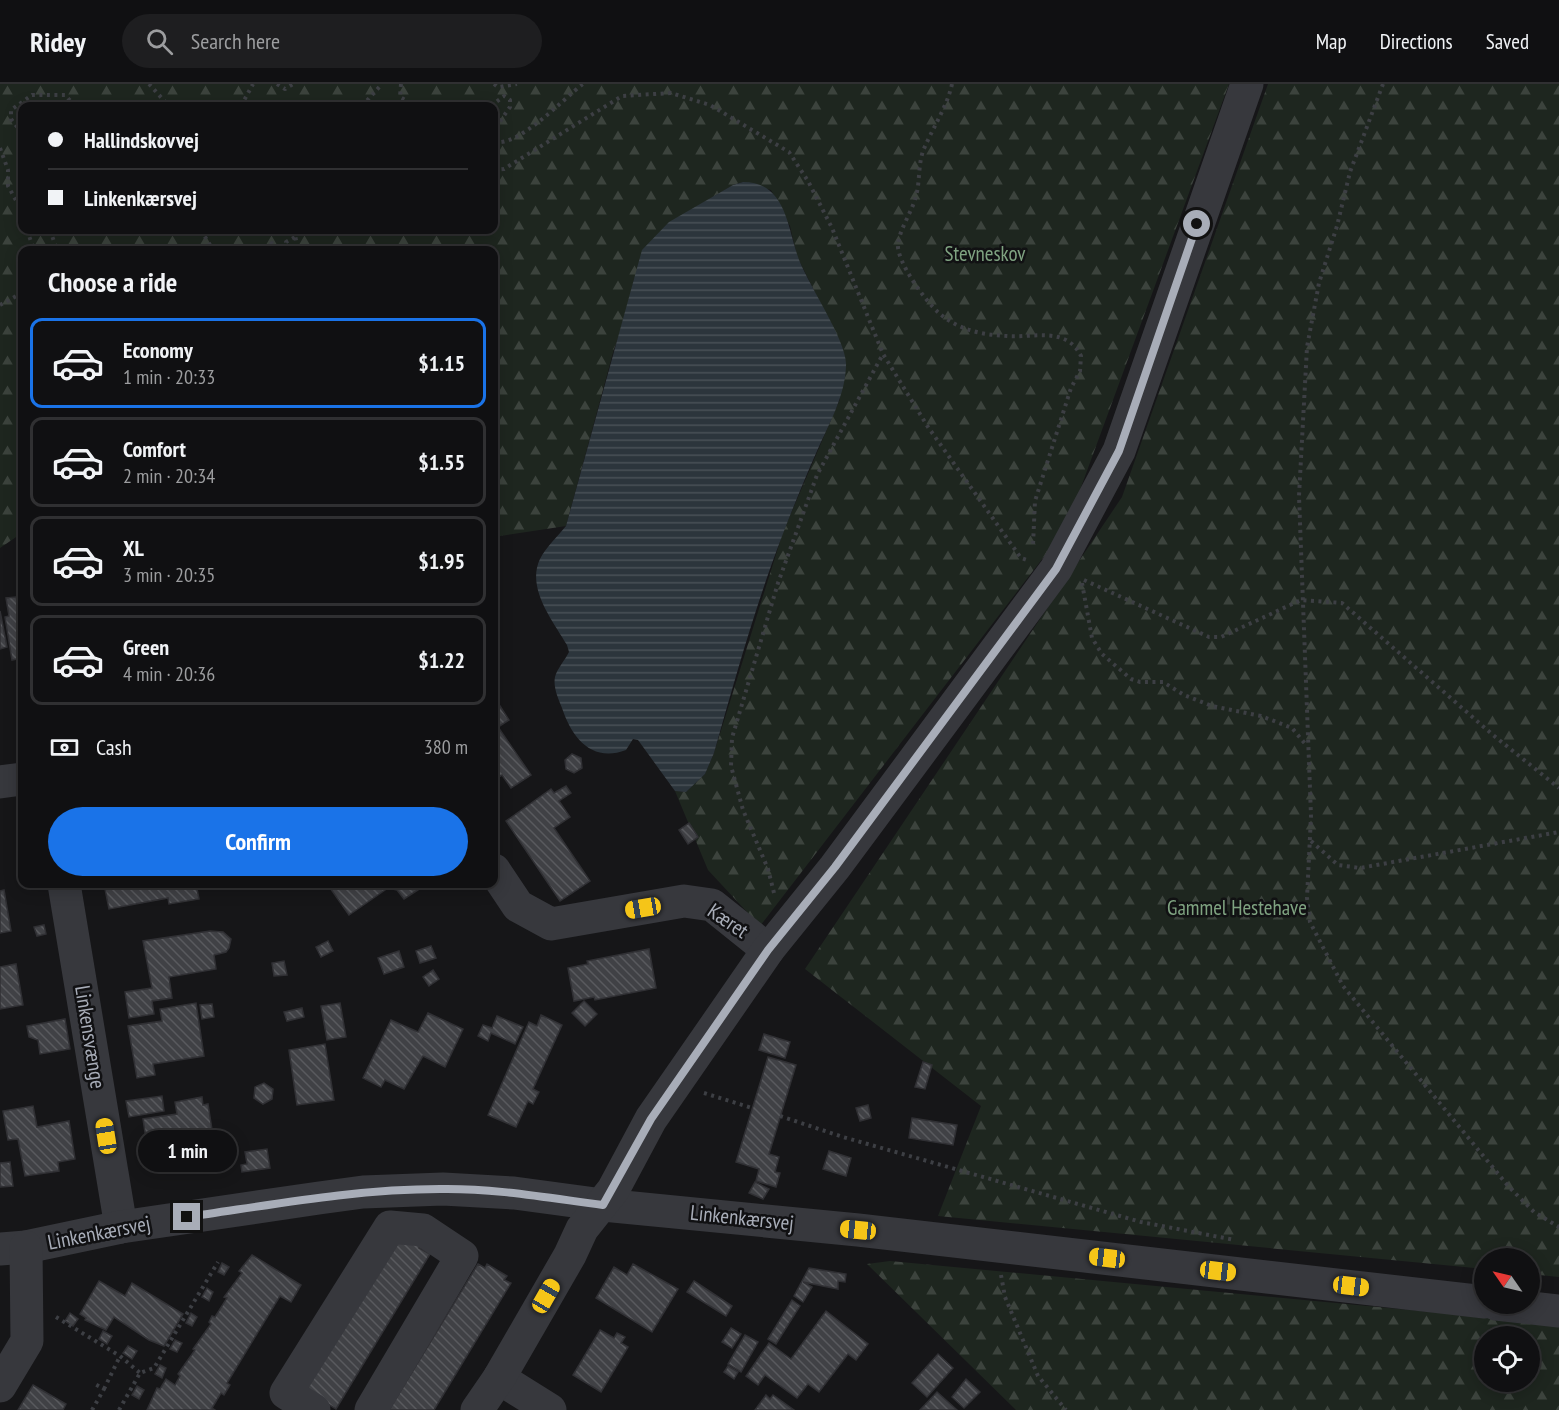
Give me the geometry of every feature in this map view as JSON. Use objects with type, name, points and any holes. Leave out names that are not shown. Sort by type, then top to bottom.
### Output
[{"type":"street","points":[[477,1410],[499,1378],[570,1255],[582,1229],[603,1205],[651,1119],[678,1081],[761,944],[835,867],[1069,574],[1119,451],[1247,84]]},
{"type":"street","points":[[0,782],[18,779]]},
{"type":"street","name":"Kæret","points":[[498,876],[518,906],[551,924],[684,901],[712,905],[761,944]]},
{"type":"street","name":"Linkensvænge","points":[[65,888],[121,1227]]},
{"type":"street","name":"Linkenkærsvej","points":[[13,1248],[121,1227],[319,1198],[393,1190],[443,1189],[514,1193],[603,1205],[996,1246],[1474,1301]]},
{"type":"street","points":[[314,1410],[286,1393],[390,1227],[423,1230],[462,1256],[371,1410]]},
{"type":"street","points":[[0,1386],[27,1341],[27,1299],[13,1248]]},
{"type":"street","points":[[1540,1309],[1559,1311]]},
{"type":"street","points":[[499,1378],[550,1410]]},
{"type":"path","points":[[149,84],[166,102]]},
{"type":"path","points":[[242,102],[253,84]]},
{"type":"path","points":[[277,84],[285,89],[293,84]]},
{"type":"path","points":[[366,102],[382,84]]},
{"type":"path","points":[[401,84],[400,97],[409,102]]},
{"type":"path","points":[[494,84],[498,87],[517,84]]},
{"type":"path","points":[[498,142],[510,140],[522,133],[583,84]]},
{"type":"path","points":[[952,84],[922,155],[916,196],[898,243],[899,255],[913,280],[937,312],[955,325],[975,332],[1008,336],[1056,335],[1069,341],[1081,356],[1080,371],[1059,424],[1033,513],[1033,546],[1038,554],[1069,574],[1092,638],[1102,654],[1131,679],[1140,682],[1163,682],[1184,695],[1212,706],[1261,716],[1292,728],[1309,748]]},
{"type":"path","points":[[1383,84],[1350,172],[1337,226],[1319,283],[1307,347],[1299,496],[1311,841],[1306,898],[1310,922],[1343,986],[1509,1187],[1534,1212],[1559,1227]]},
{"type":"path","points":[[498,170],[504,169],[622,96],[671,93],[710,105],[789,152],[808,181],[832,228],[883,354],[928,427],[1021,558],[1069,574],[1209,637],[1221,637],[1301,600],[1342,603],[1493,735],[1559,788]]},
{"type":"path","points":[[22,102],[32,95],[65,95],[71,102]]},
{"type":"path","points":[[496,102],[504,96],[510,100],[510,107],[498,124]]},
{"type":"path","points":[[18,105],[11,110],[11,119],[18,128]]},
{"type":"path","points":[[0,148],[8,170],[8,186],[18,204]]},
{"type":"path","points":[[295,234],[297,246]]},
{"type":"path","points":[[286,246],[286,242],[295,237]]},
{"type":"path","points":[[0,305],[18,295]]},
{"type":"path","points":[[761,944],[773,912],[775,895],[768,869],[743,810],[731,766],[732,738],[778,583],[817,475],[883,354]]},
{"type":"path","points":[[1311,841],[1338,865],[1360,868],[1559,832]]},
{"type":"path","points":[[678,1081],[708,1095],[752,1108]]},
{"type":"path","points":[[780,1116],[843,1137],[1141,1222],[1243,1242]]},
{"type":"path","points":[[996,1246],[1005,1297],[1022,1341],[1038,1377],[1066,1410]]},
{"type":"path","points":[[119,1410],[140,1373],[154,1368],[218,1262]]},
{"type":"path","points":[[27,1299],[120,1356],[140,1373]]},
{"type":"path","points":[[92,1410],[120,1356]]},
{"type":"path","points":[[95,1383],[104,1389]]},
{"type":"green space","name":"Stevneskov","points":[[0,84],[1229,84],[1066,528],[760,926],[708,870],[675,791],[686,792],[705,774],[714,753],[783,532],[840,399],[840,343],[797,256],[790,226],[771,190],[743,182],[733,185],[696,207],[634,279],[626,316],[614,349],[566,526],[498,536],[498,246],[18,246],[18,536],[0,548]]},
{"type":"green space","name":"Gammel Hestehave","points":[[1268,84],[1559,84],[1559,1277],[1540,1275],[1540,1248],[1474,1248],[1474,1268],[938,1216],[981,1106],[805,969],[1122,497]]},
{"type":"green space","points":[[890,1261],[1559,1324],[1559,1410],[1016,1410],[867,1264]]},
{"type":"shaded area","points":[[743,182],[757,184],[767,189],[782,206],[801,266],[845,355],[845,377],[836,410],[796,501],[764,586],[714,753],[705,774],[686,792],[675,791],[638,740],[633,739],[626,750],[603,753],[585,745],[571,729],[555,689],[557,671],[569,652],[543,604],[536,581],[537,570],[540,559],[566,526],[642,250],[669,222],[733,185]]},
{"type":"building","points":[[16,597],[18,603],[18,659],[12,660],[5,617],[9,616],[6,598]]},
{"type":"building","points":[[0,611],[7,647],[0,649]]},
{"type":"building","points":[[500,706],[509,720],[498,727],[498,707]]},
{"type":"building","points":[[498,727],[531,775],[511,788],[502,775],[498,778]]},
{"type":"building","points":[[572,754],[581,758],[582,768],[574,773],[566,769],[565,760]]},
{"type":"building","points":[[566,786],[571,793],[559,801],[570,817],[554,828],[590,881],[560,901],[506,821],[551,789],[554,793]]},
{"type":"building","points":[[689,823],[698,837],[688,844],[679,830]]},
{"type":"building","points":[[105,888],[197,888],[199,899],[169,904],[168,898],[109,909]]},
{"type":"building","points":[[330,888],[388,888],[349,915]]},
{"type":"building","points":[[388,888],[421,888],[404,899],[397,890]]},
{"type":"building","points":[[4,890],[11,931],[0,933],[0,891]]},
{"type":"building","points":[[44,925],[46,934],[37,936],[34,927]]},
{"type":"building","points":[[210,931],[223,932],[231,939],[226,952],[214,955],[216,969],[169,977],[172,998],[152,1001],[154,1014],[129,1018],[125,992],[152,988],[143,941]]},
{"type":"building","points":[[328,941],[333,951],[321,957],[316,947]]},
{"type":"building","points":[[431,946],[436,958],[420,963],[416,951]]},
{"type":"building","points":[[649,949],[656,988],[595,1000],[594,997],[574,1001],[568,968],[588,964],[587,961]]},
{"type":"building","points":[[399,951],[404,967],[384,974],[378,958]]},
{"type":"building","points":[[284,961],[287,975],[274,976],[272,963]]},
{"type":"building","points":[[16,964],[23,1005],[0,1009],[0,967]]},
{"type":"building","points":[[433,970],[439,979],[429,986],[423,977]]},
{"type":"building","points":[[584,1001],[597,1014],[585,1026],[572,1013]]},
{"type":"building","points":[[196,1003],[204,1056],[153,1064],[155,1075],[137,1078],[128,1026],[162,1021],[160,1009]]},
{"type":"building","points":[[340,1003],[346,1037],[327,1040],[321,1006]]},
{"type":"building","points":[[212,1004],[214,1017],[202,1019],[200,1005]]},
{"type":"building","points":[[302,1008],[304,1017],[287,1021],[284,1012]]},
{"type":"building","points":[[428,1013],[463,1029],[445,1067],[423,1056],[404,1089],[385,1080],[381,1087],[363,1078],[391,1020],[418,1032]]},
{"type":"building","points":[[541,1015],[562,1025],[533,1089],[539,1092],[533,1104],[528,1101],[516,1127],[488,1115],[529,1022],[537,1026]]},
{"type":"building","points":[[497,1016],[523,1027],[515,1044],[491,1033],[488,1041],[478,1036],[483,1025],[492,1028]]},
{"type":"building","points":[[65,1019],[70,1049],[40,1054],[38,1040],[29,1037],[27,1026]]},
{"type":"building","points":[[764,1034],[790,1042],[785,1058],[759,1050]]},
{"type":"building","points":[[325,1044],[334,1100],[297,1105],[289,1050]]},
{"type":"building","points":[[768,1057],[796,1065],[769,1154],[779,1157],[775,1172],[780,1173],[776,1187],[756,1181],[759,1169],[736,1162]]},
{"type":"building","points":[[923,1062],[932,1065],[925,1089],[915,1087]]},
{"type":"building","points":[[264,1083],[273,1089],[272,1099],[263,1104],[254,1098],[255,1087]]},
{"type":"building","points":[[162,1096],[164,1111],[129,1117],[126,1101]]},
{"type":"building","points":[[202,1097],[203,1105],[208,1104],[215,1149],[149,1159],[143,1119],[177,1114],[175,1102]]},
{"type":"building","points":[[868,1105],[871,1118],[860,1121],[856,1108]]},
{"type":"building","points":[[33,1106],[37,1127],[69,1121],[75,1159],[58,1162],[59,1171],[25,1176],[18,1139],[8,1140],[3,1111]]},
{"type":"building","points":[[912,1118],[957,1125],[953,1145],[909,1138]]},
{"type":"building","points":[[267,1149],[270,1168],[242,1172],[241,1165],[247,1164],[245,1152]]},
{"type":"building","points":[[829,1151],[851,1158],[846,1176],[823,1169]]},
{"type":"building","points":[[10,1162],[13,1186],[0,1187],[0,1163]]},
{"type":"building","points":[[755,1182],[769,1189],[763,1199],[749,1193]]},
{"type":"building","points":[[396,1235],[421,1244],[419,1248],[430,1254],[336,1409],[303,1389]]},
{"type":"building","points":[[252,1255],[301,1285],[291,1302],[280,1296],[227,1383],[230,1385],[224,1395],[221,1393],[212,1408],[215,1410],[147,1410],[157,1388],[160,1389],[166,1379],[175,1385],[180,1376],[178,1374],[211,1324],[209,1322],[212,1316],[215,1317],[227,1298],[224,1297],[242,1273],[239,1271]]},
{"type":"building","points":[[222,1263],[229,1267],[224,1275],[218,1272]]},
{"type":"building","points":[[478,1264],[485,1268],[487,1264],[507,1276],[504,1280],[511,1283],[434,1410],[389,1410]]},
{"type":"building","points":[[633,1264],[678,1289],[652,1332],[596,1298],[614,1267],[627,1275]]},
{"type":"building","points":[[809,1268],[846,1274],[845,1282],[838,1281],[838,1289],[803,1282],[812,1287],[803,1302],[794,1296]]},
{"type":"building","points":[[99,1281],[125,1296],[132,1283],[183,1314],[164,1346],[149,1340],[114,1317],[106,1330],[85,1320],[86,1318],[80,1314]]},
{"type":"building","points":[[694,1281],[732,1306],[726,1316],[687,1292]]},
{"type":"building","points":[[207,1288],[213,1292],[209,1301],[202,1297]]},
{"type":"building","points":[[792,1300],[800,1306],[776,1344],[768,1339]]},
{"type":"building","points":[[826,1311],[868,1344],[856,1360],[848,1354],[819,1392],[808,1384],[797,1398],[765,1375],[758,1385],[746,1376],[769,1343],[791,1359]]},
{"type":"building","points":[[70,1313],[78,1319],[73,1326],[65,1321]]},
{"type":"building","points":[[191,1313],[197,1317],[192,1326],[186,1323]]},
{"type":"building","points":[[731,1328],[741,1334],[732,1348],[722,1342]]},
{"type":"building","points":[[600,1330],[614,1338],[617,1333],[625,1337],[621,1343],[628,1347],[601,1392],[573,1375]]},
{"type":"building","points":[[103,1331],[112,1336],[107,1344],[99,1339]]},
{"type":"building","points":[[745,1335],[758,1342],[741,1372],[728,1364]]},
{"type":"building","points":[[175,1340],[182,1343],[177,1352],[170,1349]]},
{"type":"building","points":[[128,1346],[137,1351],[132,1359],[123,1353]]},
{"type":"building","points":[[938,1354],[953,1368],[927,1397],[912,1383]]},
{"type":"building","points":[[160,1365],[166,1368],[162,1378],[155,1374]]},
{"type":"building","points":[[728,1366],[738,1372],[734,1379],[724,1372]]},
{"type":"building","points":[[966,1379],[980,1392],[964,1408],[952,1397]]},
{"type":"building","points":[[33,1385],[66,1404],[63,1410],[18,1410]]},
{"type":"building","points":[[137,1386],[144,1390],[139,1399],[132,1395]]},
{"type":"building","points":[[937,1392],[957,1410],[920,1410]]},
{"type":"building","points":[[766,1395],[770,1399],[773,1395],[794,1410],[755,1410]]},
{"type":"route","points":[[187,1217],[363,1192],[393,1190],[443,1189],[514,1193],[603,1205],[651,1119],[768,950],[835,867],[1056,569],[1119,451],[1197,224]]}]
